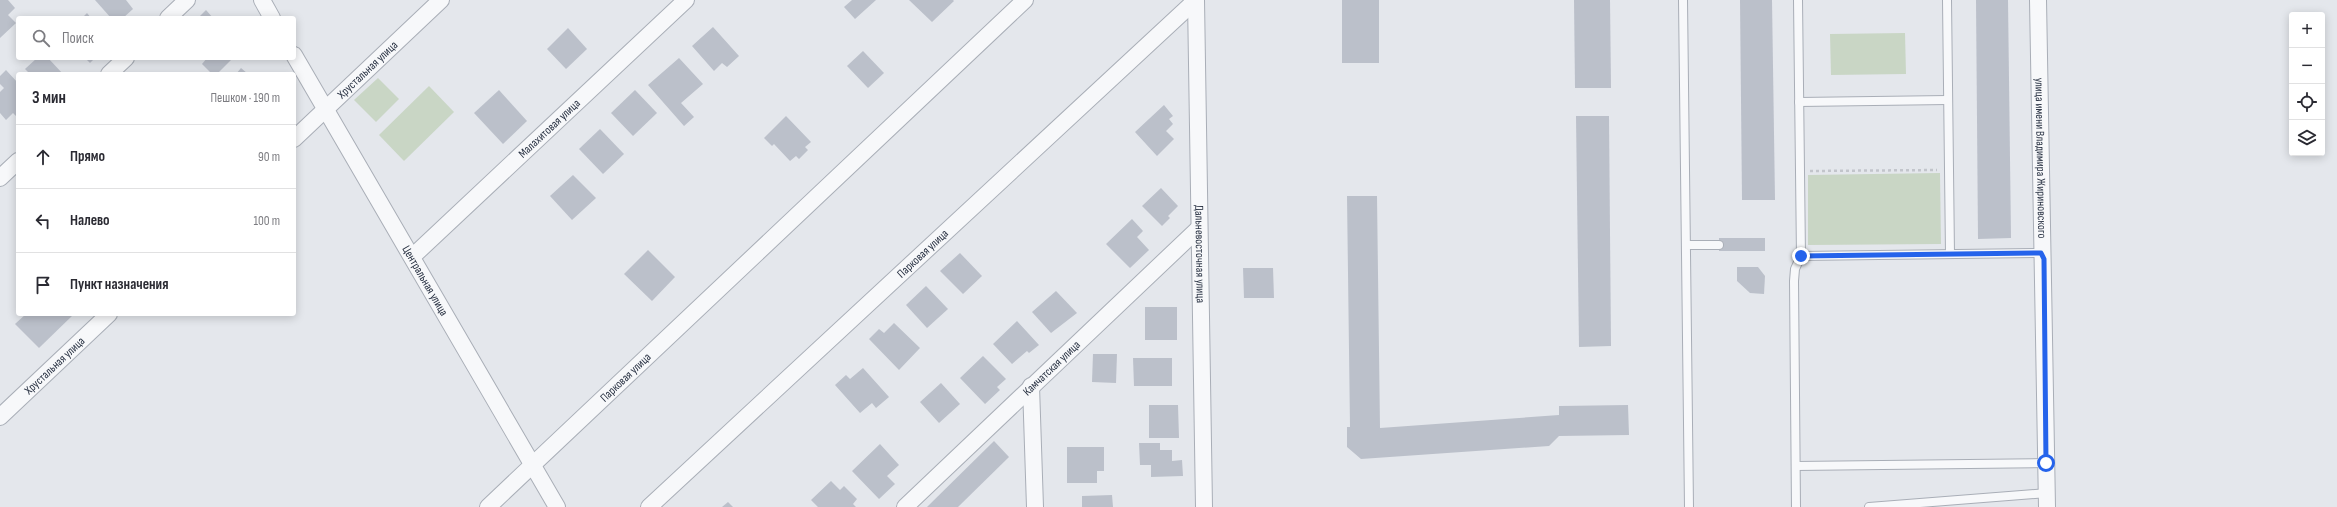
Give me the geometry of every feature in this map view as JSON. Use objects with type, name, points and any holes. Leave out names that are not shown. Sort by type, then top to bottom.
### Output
[{"type":"street","points":[[170,16],[187,0]]},
{"type":"street","points":[[262,0],[271,16]]},
{"type":"street","name":"Хрустальная улица","points":[[296,137],[441,0]]},
{"type":"street","name":"Малахитовая улица","points":[[412,257],[686,0]]},
{"type":"street","name":"Парковая улица","points":[[488,507],[1025,0]]},
{"type":"street","name":"Парковая улица","points":[[648,507],[1196,0]]},
{"type":"street","name":"Дальневосточная улица","points":[[1196,0],[1204,507]]},
{"type":"street","name":"улица имени Владимира Жириновского","points":[[2038,0],[2041,253],[2044,259],[2047,500]]},
{"type":"street","name":"Центральная улица","points":[[296,58],[557,507]]},
{"type":"street","points":[[111,72],[124,60]]},
{"type":"street","points":[[0,178],[16,163]]},
{"type":"street","name":"Камчатская улица","points":[[905,507],[1199,228]]},
{"type":"street","name":"Хрустальная улица","points":[[0,417],[107,316]]},
{"type":"street","points":[[1031,386],[1035,507]]},
{"type":"lane","points":[[1683,0],[1689,507]]},
{"type":"lane","points":[[1796,507],[1794,281],[1795,269],[1801,256],[1798,0]]},
{"type":"lane","points":[[1947,0],[1950,254]]},
{"type":"lane","points":[[1799,102],[1948,100]]},
{"type":"lane","points":[[1686,245],[1719,245]]},
{"type":"lane","points":[[1801,256],[2041,253]]},
{"type":"lane","points":[[1796,466],[2046,463]]},
{"type":"lane","points":[[1869,507],[2047,500]]},
{"type":"path","points":[[1800,171],[1949,170]]},
{"type":"green space","points":[[1905,33],[1906,74],[1831,75],[1830,34]]},
{"type":"green space","points":[[378,78],[399,99],[376,122],[354,100]]},
{"type":"green space","points":[[429,86],[454,112],[404,161],[379,135]]},
{"type":"green space","points":[[1940,173],[1941,244],[1808,245],[1808,175]]},
{"type":"building","points":[[0,0],[8,0],[15,8],[8,15],[16,23],[0,38]]},
{"type":"building","points":[[95,0],[126,0],[133,9],[125,16],[109,16]]},
{"type":"building","points":[[852,0],[876,0],[855,19],[844,7]]},
{"type":"building","points":[[909,0],[953,0],[954,1],[932,22]]},
{"type":"building","points":[[1342,0],[1379,0],[1379,63],[1342,63]]},
{"type":"building","points":[[1574,0],[1610,0],[1611,88],[1575,88]]},
{"type":"building","points":[[1740,0],[1772,0],[1775,200],[1742,200]]},
{"type":"building","points":[[1976,0],[2008,0],[2011,238],[1978,239]]},
{"type":"building","points":[[206,10],[211,16],[200,16]]},
{"type":"building","points":[[713,27],[739,56],[727,67],[722,63],[714,71],[692,46]]},
{"type":"building","points":[[568,28],[587,49],[566,69],[547,49]]},
{"type":"building","points":[[863,51],[884,73],[868,88],[847,66]]},
{"type":"building","points":[[679,58],[703,84],[681,103],[694,117],[684,126],[648,85]]},
{"type":"building","points":[[35,60],[50,60],[61,72],[28,72],[25,69]]},
{"type":"building","points":[[205,60],[231,60],[219,72],[210,72],[202,64]]},
{"type":"building","points":[[241,68],[246,72],[238,72]]},
{"type":"building","points":[[6,70],[16,81],[16,116],[13,113],[6,120],[0,113],[0,92],[4,88],[0,84],[0,76]]},
{"type":"building","points":[[499,90],[527,121],[503,144],[474,113]]},
{"type":"building","points":[[635,90],[657,113],[633,136],[611,113]]},
{"type":"building","points":[[1164,105],[1173,116],[1169,119],[1173,124],[1166,131],[1174,139],[1157,156],[1135,132]]},
{"type":"building","points":[[786,116],[811,142],[805,147],[808,150],[799,159],[796,156],[790,161],[774,144],[772,146],[764,138]]},
{"type":"building","points":[[1576,116],[1609,116],[1611,346],[1579,347]]},
{"type":"building","points":[[600,129],[624,154],[603,174],[579,149]]},
{"type":"building","points":[[573,175],[596,198],[572,220],[550,196]]},
{"type":"building","points":[[1161,188],[1178,206],[1168,216],[1170,218],[1162,226],[1142,206]]},
{"type":"building","points":[[1347,196],[1377,196],[1380,428],[1559,415],[1559,406],[1628,405],[1629,435],[1559,436],[1549,446],[1361,459],[1347,447],[1347,427],[1350,427]]},
{"type":"building","points":[[1132,219],[1143,231],[1137,237],[1149,250],[1130,268],[1106,244]]},
{"type":"building","points":[[1719,238],[1765,238],[1765,251],[1719,251]]},
{"type":"building","points":[[648,250],[675,277],[652,301],[624,274]]},
{"type":"building","points":[[960,253],[982,276],[963,294],[940,271]]},
{"type":"building","points":[[1737,267],[1758,267],[1765,276],[1764,294],[1750,293],[1737,281]]},
{"type":"building","points":[[1243,268],[1273,268],[1274,298],[1244,298]]},
{"type":"building","points":[[926,286],[948,309],[927,328],[906,305]]},
{"type":"building","points":[[1056,291],[1077,313],[1051,333],[1032,312]]},
{"type":"building","points":[[1145,307],[1177,307],[1177,340],[1145,340]]},
{"type":"building","points":[[24,316],[72,316],[39,348],[15,324]]},
{"type":"building","points":[[1017,321],[1039,345],[1029,353],[1027,351],[1012,364],[993,344]]},
{"type":"building","points":[[894,323],[920,348],[899,370],[869,339],[879,329],[884,333]]},
{"type":"building","points":[[1093,354],[1117,354],[1116,383],[1092,382]]},
{"type":"building","points":[[983,356],[1006,379],[997,387],[1000,390],[985,404],[960,378]]},
{"type":"building","points":[[1133,358],[1172,358],[1172,386],[1134,386]]},
{"type":"building","points":[[863,368],[889,397],[876,408],[872,403],[860,413],[835,385],[846,375],[850,379]]},
{"type":"building","points":[[941,383],[960,404],[939,423],[920,402]]},
{"type":"building","points":[[1149,405],[1178,405],[1179,438],[1149,438]]},
{"type":"building","points":[[994,441],[1009,457],[958,507],[927,507]]},
{"type":"building","points":[[1139,443],[1160,443],[1160,450],[1172,450],[1172,461],[1182,460],[1183,476],[1151,477],[1151,465],[1140,465]]},
{"type":"building","points":[[880,444],[899,465],[887,476],[895,484],[879,499],[852,471]]},
{"type":"building","points":[[1067,447],[1104,447],[1104,471],[1097,471],[1097,483],[1067,483]]},
{"type":"building","points":[[831,481],[840,490],[844,486],[857,499],[853,504],[856,507],[818,507],[811,500]]},
{"type":"building","points":[[1112,495],[1113,507],[1082,507],[1082,496]]},
{"type":"building","points":[[728,502],[733,507],[722,507]]},
{"type":"route","points":[[1801,256],[2041,253],[2044,259],[2046,463]]}]
